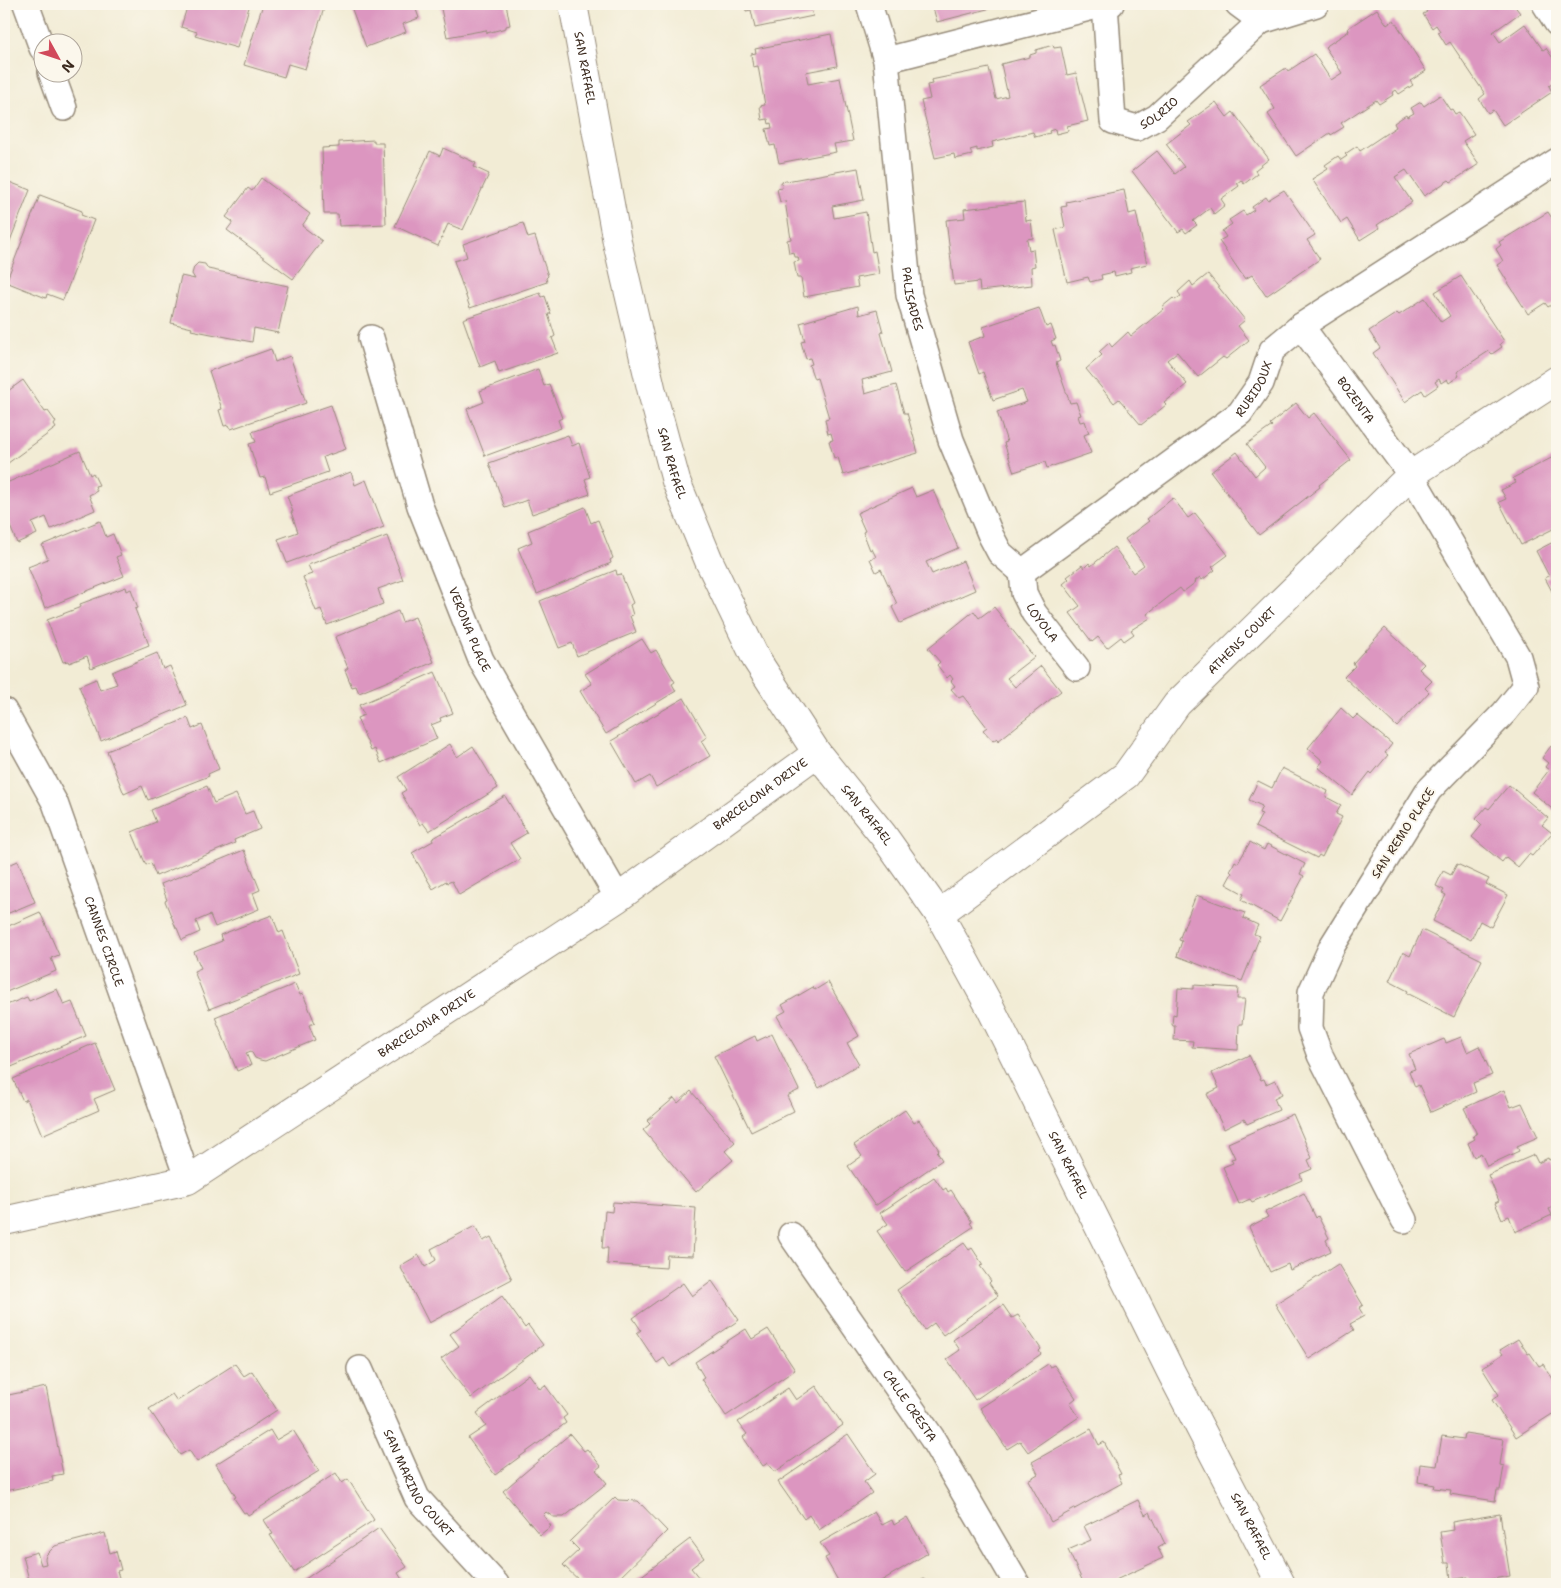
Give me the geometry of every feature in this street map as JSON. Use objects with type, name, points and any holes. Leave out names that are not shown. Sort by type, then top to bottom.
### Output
[{"type":"street","points":[[26,4],[36,32]]},
{"type":"street","name":"SAN RAFAEL","points":[[573,4],[617,242],[652,392],[676,482],[709,561],[756,659],[817,753],[883,835],[939,914],[988,1005],[1171,1372],[1281,1584]]},
{"type":"street","name":"PALISADES","points":[[869,4],[886,60],[909,295],[951,440],[1000,553],[1022,572]]},
{"type":"street","name":"SOLRIO","points":[[1105,4],[1113,121],[1137,128],[1157,117],[1261,21],[1316,4]]},
{"type":"street","points":[[886,60],[1111,4]]},
{"type":"street","points":[[1238,4],[1261,21]]},
{"type":"street","points":[[1545,4],[1557,23]]},
{"type":"street","points":[[55,82],[64,108]]},
{"type":"street","name":"RUBIDOUX","points":[[1022,572],[1240,413],[1261,383],[1272,350],[1301,326],[1557,161]]},
{"type":"street","name":"BOZENTA","points":[[1301,326],[1411,475]]},
{"type":"street","name":"VERONA PLACE","points":[[371,338],[420,506],[481,660],[618,898]]},
{"type":"street","name":"ATHENS COURT","points":[[939,914],[1126,775],[1177,704],[1411,475],[1557,380]]},
{"type":"street","name":"SAN REMO PLACE","points":[[1404,1220],[1320,1055],[1310,1028],[1311,992],[1332,946],[1429,790],[1504,713],[1526,686],[1518,657],[1411,475]]},
{"type":"street","name":"LOYOLA","points":[[1022,572],[1024,593],[1034,613],[1077,668]]},
{"type":"street","name":"CANNES CIRCLE","points":[[4,711],[55,803],[188,1180]]},
{"type":"street","name":"BARCELONA DRIVE","points":[[4,1222],[188,1180],[618,898],[817,753]]},
{"type":"street","name":"CALLE CRESTA","points":[[790,1235],[932,1438],[1017,1584]]},
{"type":"street","name":"SAN MARINO COURT","points":[[360,1369],[417,1498],[496,1584]]},
{"type":"building","points":[[188,4],[250,4],[237,48],[195,36],[197,32],[181,27]]},
{"type":"building","points":[[263,4],[310,4],[324,8],[305,69],[288,64],[284,77],[244,65]]},
{"type":"building","points":[[350,4],[414,4],[419,18],[403,24],[406,32],[366,47]]},
{"type":"building","points":[[440,4],[506,4],[510,25],[506,26],[506,28],[487,33],[486,30],[447,37]]},
{"type":"building","points":[[745,4],[831,4],[831,6],[811,10],[813,16],[755,28],[751,10],[746,11]]},
{"type":"building","points":[[932,4],[999,4],[999,6],[937,22]]},
{"type":"building","points":[[1421,4],[1513,4],[1520,13],[1493,32],[1500,42],[1525,24],[1543,50],[1546,48],[1557,64],[1557,80],[1549,86],[1552,92],[1503,125],[1493,110],[1488,113],[1479,99],[1485,94],[1450,42],[1446,45],[1436,25],[1432,28],[1423,14],[1427,12]]},
{"type":"building","points":[[1377,9],[1387,25],[1394,20],[1426,71],[1410,81],[1413,85],[1399,94],[1396,90],[1392,93],[1393,95],[1379,104],[1376,100],[1341,123],[1344,127],[1331,135],[1330,133],[1296,156],[1268,114],[1275,109],[1260,85],[1286,68],[1288,71],[1314,54],[1331,80],[1342,73],[1325,47],[1349,31],[1348,28]]},
{"type":"building","points":[[831,34],[837,66],[806,72],[808,84],[840,78],[853,141],[834,144],[836,152],[779,163],[775,145],[770,146],[766,129],[772,128],[771,123],[769,124],[768,119],[762,120],[760,106],[765,105],[758,66],[753,67],[751,54],[756,53],[755,49]]},
{"type":"building","points":[[1053,45],[1054,48],[1061,47],[1067,75],[1076,73],[1088,121],[1067,126],[1068,131],[1056,134],[1055,129],[1049,131],[1050,133],[1035,137],[1033,132],[992,142],[993,147],[977,151],[977,148],[970,150],[972,155],[955,159],[954,154],[935,158],[921,101],[930,99],[927,85],[932,84],[931,80],[989,68],[996,99],[1008,96],[1001,64],[1030,57],[1030,55],[1036,53],[1036,50]]},
{"type":"building","points":[[1440,95],[1450,110],[1452,109],[1455,114],[1459,112],[1474,134],[1463,141],[1479,164],[1424,196],[1406,170],[1395,177],[1412,202],[1377,225],[1379,228],[1360,240],[1347,219],[1341,223],[1312,179],[1328,169],[1325,165],[1338,156],[1341,160],[1347,156],[1345,154],[1357,146],[1360,151],[1396,127],[1394,123],[1406,115],[1407,117],[1414,113],[1411,108],[1421,102],[1424,106]]},
{"type":"building","points":[[1216,102],[1227,117],[1233,112],[1269,159],[1255,170],[1257,174],[1244,184],[1241,180],[1237,183],[1239,186],[1221,199],[1225,205],[1214,214],[1210,208],[1193,221],[1197,225],[1186,233],[1183,229],[1178,232],[1132,171],[1157,151],[1175,174],[1184,167],[1166,144],[1191,125],[1188,122]]},
{"type":"building","points":[[374,140],[374,143],[383,143],[386,224],[339,226],[338,214],[324,214],[322,148],[339,147],[339,142]]},
{"type":"building","points":[[443,148],[476,163],[474,167],[489,174],[463,230],[448,224],[438,246],[395,226],[430,151],[440,156]]},
{"type":"building","points":[[858,168],[864,200],[832,206],[834,218],[866,212],[872,252],[875,251],[879,274],[856,278],[858,287],[804,297],[801,278],[797,278],[794,262],[799,261],[798,257],[795,257],[794,252],[789,253],[787,240],[791,239],[785,201],[780,202],[777,189],[782,188],[781,182]]},
{"type":"building","points":[[261,178],[310,214],[302,226],[322,241],[293,279],[227,230],[233,222],[226,217],[248,188],[252,191]]},
{"type":"building","points":[[4,180],[30,190],[4,256]]},
{"type":"building","points":[[1124,190],[1129,214],[1136,212],[1147,264],[1130,268],[1131,272],[1115,276],[1114,272],[1101,275],[1102,279],[1090,282],[1088,277],[1067,282],[1055,230],[1065,227],[1061,207],[1067,206],[1066,202]]},
{"type":"building","points":[[1284,190],[1315,235],[1307,240],[1320,259],[1266,296],[1252,275],[1245,279],[1219,241],[1226,237],[1222,231],[1232,224],[1229,220],[1243,211],[1246,215],[1254,210],[1252,207],[1266,197],[1268,200]]},
{"type":"building","points":[[40,195],[82,211],[81,215],[94,220],[63,300],[47,294],[46,298],[6,282]]},
{"type":"building","points":[[1024,202],[1026,221],[1031,220],[1033,238],[1027,239],[1029,250],[1033,249],[1035,266],[1031,267],[1032,285],[980,291],[979,282],[954,285],[946,220],[965,218],[964,209]]},
{"type":"building","points":[[1548,212],[1557,226],[1557,301],[1548,307],[1545,303],[1528,314],[1497,265],[1503,261],[1496,249],[1501,245],[1499,242]]},
{"type":"building","points":[[523,223],[528,238],[535,236],[548,276],[546,278],[547,282],[470,308],[454,261],[467,257],[463,244]]},
{"type":"building","points":[[198,263],[205,264],[208,269],[288,286],[278,333],[254,328],[252,342],[191,330],[192,328],[171,323],[181,276],[195,279],[192,274],[194,267]]},
{"type":"building","points":[[1208,274],[1245,320],[1238,326],[1249,340],[1226,359],[1223,357],[1198,377],[1177,352],[1167,360],[1187,384],[1164,403],[1166,405],[1141,425],[1119,399],[1114,403],[1086,369],[1102,355],[1099,352],[1109,343],[1112,347],[1128,332],[1131,336],[1164,309],[1162,307],[1173,298],[1175,300],[1181,296],[1178,292],[1190,281],[1193,286]]},
{"type":"building","points":[[1461,276],[1504,341],[1500,344],[1502,347],[1492,354],[1489,351],[1457,372],[1459,376],[1449,383],[1447,379],[1441,383],[1439,379],[1435,382],[1438,386],[1425,395],[1422,390],[1405,402],[1373,353],[1380,348],[1369,331],[1425,298],[1441,322],[1450,316],[1435,292]]},
{"type":"building","points":[[540,293],[542,297],[545,296],[551,314],[548,314],[555,336],[552,338],[558,353],[499,373],[495,361],[480,367],[463,319]]},
{"type":"building","points":[[858,306],[859,315],[877,310],[883,332],[881,333],[892,372],[862,380],[865,394],[896,385],[904,413],[907,413],[918,453],[843,475],[838,457],[834,458],[829,441],[833,440],[831,433],[828,434],[825,419],[829,418],[817,378],[814,379],[809,365],[812,364],[810,358],[806,359],[801,342],[805,341],[800,323]]},
{"type":"building","points":[[1039,308],[1046,327],[1051,325],[1056,339],[1051,341],[1053,346],[1055,345],[1060,361],[1056,363],[1070,403],[1076,402],[1081,415],[1078,416],[1080,422],[1085,421],[1089,433],[1084,435],[1091,453],[1047,468],[1045,462],[1014,472],[1004,443],[1007,442],[997,412],[1027,402],[1022,390],[993,400],[983,372],[979,374],[968,342],[985,336],[983,327]]},
{"type":"building","points":[[271,349],[275,362],[290,356],[306,403],[231,429],[229,425],[224,426],[219,410],[222,409],[209,371]]},
{"type":"building","points":[[538,369],[544,386],[549,384],[562,418],[558,420],[561,428],[485,456],[467,409],[484,402],[480,391]]},
{"type":"building","points":[[23,380],[45,412],[48,411],[56,422],[54,425],[56,428],[4,466],[4,394]]},
{"type":"building","points":[[1296,403],[1308,418],[1314,413],[1351,460],[1259,535],[1211,472],[1237,452],[1255,476],[1265,467],[1247,444],[1272,426],[1270,424]]},
{"type":"building","points":[[331,405],[346,449],[323,457],[328,472],[270,492],[265,477],[260,478],[249,444],[256,442],[252,432]]},
{"type":"building","points":[[568,435],[572,446],[579,443],[590,477],[585,479],[590,494],[532,514],[527,500],[505,508],[489,463]]},
{"type":"building","points":[[80,451],[90,475],[93,473],[99,485],[95,486],[97,491],[89,495],[95,510],[51,529],[46,517],[32,523],[37,534],[17,543],[4,512],[4,484]]},
{"type":"building","points":[[1557,455],[1557,527],[1521,545],[1499,502],[1506,499],[1501,490],[1516,483],[1513,478]]},
{"type":"building","points":[[351,472],[355,485],[366,480],[384,527],[287,563],[278,539],[298,532],[287,496]]},
{"type":"building","points":[[912,488],[916,497],[933,490],[958,548],[926,562],[932,574],[963,561],[975,590],[900,623],[892,607],[897,604],[881,569],[876,572],[870,559],[876,557],[872,549],[870,550],[863,532],[865,531],[857,513]]},
{"type":"building","points":[[1173,498],[1188,518],[1195,513],[1228,555],[1212,567],[1215,570],[1202,580],[1200,577],[1183,592],[1180,588],[1147,614],[1150,618],[1131,630],[1134,634],[1124,641],[1121,637],[1107,648],[1098,637],[1092,642],[1070,613],[1080,606],[1063,584],[1069,579],[1067,577],[1082,565],[1084,568],[1089,563],[1091,566],[1114,547],[1133,573],[1144,565],[1125,539],[1149,521],[1147,519]]},
{"type":"building","points":[[585,507],[591,523],[598,520],[613,558],[610,560],[611,563],[537,594],[518,548],[532,542],[528,531]]},
{"type":"building","points":[[100,521],[106,537],[113,534],[121,555],[116,557],[124,576],[45,608],[28,567],[48,559],[42,545]]},
{"type":"building","points":[[387,536],[403,580],[378,589],[383,604],[327,625],[321,609],[316,611],[303,577],[312,574],[308,565]]},
{"type":"building","points":[[1557,540],[1556,599],[1545,578],[1549,576],[1536,551]]},
{"type":"building","points":[[616,570],[617,575],[621,574],[633,603],[630,605],[633,615],[630,616],[636,632],[577,656],[572,643],[559,648],[540,601]]},
{"type":"building","points":[[126,587],[127,591],[131,589],[138,608],[135,609],[149,645],[91,668],[87,656],[69,663],[68,661],[63,662],[47,620],[81,607],[80,604]]},
{"type":"building","points":[[994,607],[1034,657],[1007,678],[1015,687],[1041,666],[1061,691],[998,741],[997,738],[993,741],[983,730],[987,727],[963,696],[959,698],[951,689],[955,686],[951,681],[953,679],[950,675],[947,678],[937,665],[940,662],[928,648],[974,611],[979,618]]},
{"type":"building","points":[[398,611],[402,622],[415,617],[434,662],[359,693],[356,686],[352,687],[345,670],[348,668],[335,637]]},
{"type":"building","points":[[1385,628],[1424,664],[1419,669],[1432,681],[1425,688],[1429,692],[1397,727],[1344,677],[1355,666],[1353,663]]},
{"type":"building","points":[[642,639],[651,653],[656,650],[675,682],[672,684],[676,691],[606,734],[580,691],[592,684],[585,674]]},
{"type":"building","points":[[157,653],[163,669],[170,666],[187,705],[101,741],[79,686],[96,679],[100,690],[117,684],[112,672]]},
{"type":"building","points":[[435,672],[453,713],[440,718],[441,721],[431,725],[437,739],[381,763],[375,749],[371,751],[357,718],[364,715],[359,705]]},
{"type":"building","points":[[684,698],[707,737],[701,741],[710,756],[656,787],[650,776],[636,784],[611,741]]},
{"type":"building","points":[[1341,708],[1353,719],[1357,715],[1392,744],[1385,753],[1388,755],[1372,774],[1370,772],[1352,795],[1318,767],[1323,761],[1308,748]]},
{"type":"building","points":[[188,718],[192,729],[202,725],[219,769],[208,774],[209,776],[148,800],[142,786],[124,794],[107,751]]},
{"type":"building","points":[[450,744],[457,757],[473,746],[498,788],[429,831],[423,823],[420,825],[401,793],[406,790],[398,777]]},
{"type":"building","points":[[1551,746],[1557,750],[1557,813],[1532,792],[1549,770],[1545,767],[1548,763],[1542,758]]},
{"type":"building","points":[[1282,768],[1328,791],[1326,797],[1341,805],[1336,814],[1342,817],[1322,857],[1319,855],[1317,858],[1255,827],[1262,814],[1259,813],[1262,806],[1249,800],[1258,781],[1272,788]]},
{"type":"building","points":[[1509,785],[1548,818],[1542,825],[1552,833],[1532,856],[1529,854],[1518,867],[1506,857],[1502,862],[1472,837],[1482,825],[1476,819],[1486,807],[1489,809]]},
{"type":"building","points":[[207,786],[214,803],[236,794],[245,814],[253,811],[260,829],[234,840],[235,843],[156,876],[151,863],[146,865],[132,832],[156,822],[151,810]]},
{"type":"building","points":[[505,796],[527,833],[510,843],[520,859],[459,895],[452,881],[447,883],[446,881],[433,889],[412,853]]},
{"type":"building","points":[[4,824],[9,838],[4,840]]},
{"type":"building","points":[[1250,842],[1264,850],[1267,844],[1305,864],[1300,874],[1304,876],[1280,921],[1241,900],[1244,894],[1226,884],[1232,873],[1230,871],[1235,861],[1238,863]]},
{"type":"building","points":[[244,850],[260,890],[253,893],[259,909],[215,927],[210,915],[196,921],[200,932],[182,940],[165,901],[167,900],[161,884]]},
{"type":"building","points":[[18,861],[35,902],[4,915],[4,867]]},
{"type":"building","points":[[1457,864],[1489,879],[1486,884],[1508,895],[1491,927],[1480,921],[1471,940],[1433,921],[1446,895],[1442,893],[1444,890],[1436,886],[1443,871],[1451,875]]},
{"type":"building","points":[[1196,895],[1245,913],[1243,918],[1258,925],[1254,934],[1260,936],[1242,981],[1177,956],[1182,941],[1179,940]]},
{"type":"building","points":[[40,912],[59,955],[51,958],[56,971],[4,993],[4,928]]},
{"type":"building","points":[[272,915],[279,933],[283,931],[299,974],[209,1009],[194,971],[201,968],[194,952],[222,941],[220,935]]},
{"type":"building","points":[[1422,930],[1482,960],[1454,1017],[1407,993],[1408,991],[1389,981],[1403,952],[1410,956]]},
{"type":"building","points":[[828,982],[859,1036],[847,1043],[859,1064],[819,1088],[777,1016],[786,1011],[782,1005],[813,987],[815,990]]},
{"type":"building","points":[[295,984],[300,995],[303,994],[315,1023],[309,1025],[315,1040],[265,1061],[255,1058],[251,1051],[246,1053],[251,1065],[237,1071],[215,1017]]},
{"type":"building","points":[[1194,985],[1238,988],[1237,999],[1245,999],[1242,1024],[1239,1024],[1238,1050],[1192,1047],[1193,1041],[1174,1040],[1175,1025],[1172,1025],[1173,1014],[1176,1015],[1178,988],[1194,989]]},
{"type":"building","points":[[57,989],[64,1005],[72,1002],[86,1036],[4,1070],[4,1006],[27,997],[29,1001]]},
{"type":"building","points":[[772,1034],[799,1090],[787,1096],[794,1111],[751,1132],[714,1056],[755,1036],[757,1041]]},
{"type":"building","points":[[1461,1037],[1467,1052],[1479,1046],[1492,1075],[1473,1083],[1476,1092],[1431,1112],[1419,1085],[1415,1087],[1409,1071],[1415,1069],[1409,1054],[1444,1039],[1446,1043]]},
{"type":"building","points":[[95,1043],[115,1090],[94,1099],[99,1110],[42,1135],[27,1099],[23,1101],[13,1079]]},
{"type":"building","points":[[1249,1055],[1261,1080],[1264,1079],[1266,1084],[1275,1080],[1282,1094],[1274,1098],[1279,1110],[1247,1124],[1244,1119],[1224,1129],[1207,1094],[1219,1088],[1212,1073]]},
{"type":"building","points":[[1504,1090],[1511,1107],[1522,1103],[1538,1137],[1517,1146],[1519,1151],[1487,1166],[1481,1153],[1474,1157],[1468,1143],[1475,1139],[1473,1136],[1477,1134],[1464,1108]]},
{"type":"building","points":[[691,1091],[735,1142],[725,1151],[733,1160],[696,1192],[643,1130],[650,1124],[647,1121],[674,1098],[678,1103]]},
{"type":"building","points":[[905,1110],[914,1123],[919,1120],[939,1150],[937,1152],[942,1160],[875,1206],[848,1166],[862,1156],[854,1145]]},
{"type":"building","points":[[1293,1114],[1312,1158],[1308,1160],[1312,1169],[1300,1174],[1302,1180],[1252,1202],[1250,1199],[1239,1204],[1223,1167],[1233,1163],[1231,1159],[1235,1158],[1228,1143]]},
{"type":"building","points":[[1534,1155],[1538,1163],[1548,1158],[1549,1160],[1552,1159],[1557,1171],[1555,1172],[1557,1177],[1557,1205],[1549,1209],[1552,1215],[1515,1232],[1509,1216],[1502,1219],[1495,1203],[1499,1201],[1488,1175]]},
{"type":"building","points":[[934,1177],[943,1190],[946,1188],[948,1192],[951,1190],[972,1222],[970,1223],[973,1227],[905,1272],[877,1231],[888,1224],[880,1213]]},
{"type":"building","points":[[1304,1193],[1316,1218],[1318,1216],[1329,1238],[1326,1240],[1331,1251],[1290,1270],[1288,1264],[1270,1272],[1249,1227],[1268,1217],[1265,1212]]},
{"type":"building","points":[[613,1202],[696,1208],[693,1256],[667,1255],[666,1268],[607,1264],[608,1248],[602,1248],[605,1211],[612,1212]]},
{"type":"building","points":[[475,1226],[483,1241],[491,1237],[512,1279],[429,1323],[400,1266],[419,1255],[425,1267],[436,1260],[431,1249]]},
{"type":"building","points":[[964,1243],[969,1250],[972,1248],[983,1265],[980,1266],[991,1281],[989,1283],[998,1296],[943,1335],[934,1323],[925,1330],[897,1290]]},
{"type":"building","points":[[1338,1264],[1363,1305],[1359,1308],[1364,1316],[1350,1324],[1354,1330],[1309,1359],[1275,1304]]},
{"type":"building","points":[[712,1281],[739,1320],[670,1367],[664,1358],[657,1363],[637,1333],[641,1330],[633,1318],[683,1283],[692,1296]]},
{"type":"building","points":[[502,1296],[525,1328],[528,1325],[543,1345],[471,1398],[441,1359],[459,1346],[450,1334]]},
{"type":"building","points":[[1003,1305],[1012,1318],[1018,1315],[1041,1349],[1039,1351],[1041,1354],[975,1400],[947,1359],[960,1350],[953,1340]]},
{"type":"building","points":[[746,1329],[752,1339],[768,1329],[795,1370],[726,1416],[701,1379],[704,1377],[695,1362]]},
{"type":"building","points":[[1518,1339],[1539,1366],[1543,1364],[1557,1385],[1557,1411],[1516,1437],[1492,1400],[1499,1395],[1482,1368],[1503,1354],[1500,1350]]},
{"type":"building","points":[[235,1364],[244,1376],[252,1371],[277,1410],[197,1462],[189,1450],[180,1455],[149,1409],[172,1394],[177,1401]]},
{"type":"building","points":[[1048,1364],[1050,1367],[1054,1365],[1076,1398],[1070,1403],[1079,1417],[1028,1452],[1020,1441],[1007,1449],[980,1408]]},
{"type":"building","points":[[529,1374],[540,1389],[545,1385],[567,1415],[563,1418],[566,1423],[495,1475],[468,1438],[486,1426],[477,1413]]},
{"type":"building","points":[[816,1386],[843,1425],[775,1472],[768,1463],[763,1466],[743,1437],[747,1434],[738,1422],[788,1388],[796,1400]]},
{"type":"building","points":[[46,1387],[63,1474],[52,1476],[53,1481],[5,1491],[4,1396]]},
{"type":"building","points":[[1091,1429],[1099,1445],[1104,1442],[1121,1474],[1118,1475],[1122,1483],[1051,1522],[1028,1480],[1038,1474],[1032,1462]]},
{"type":"building","points":[[270,1430],[276,1440],[293,1430],[319,1471],[248,1515],[246,1512],[244,1513],[234,1498],[236,1497],[216,1464]]},
{"type":"building","points":[[1465,1433],[1504,1439],[1500,1465],[1504,1466],[1500,1490],[1497,1490],[1495,1501],[1450,1494],[1451,1490],[1434,1488],[1435,1485],[1418,1482],[1420,1464],[1437,1466],[1442,1436],[1464,1439]]},
{"type":"building","points":[[570,1434],[584,1451],[587,1449],[601,1466],[596,1470],[607,1483],[564,1517],[553,1517],[546,1512],[543,1515],[551,1526],[540,1535],[503,1491]]},
{"type":"building","points":[[848,1434],[875,1474],[864,1482],[872,1493],[819,1530],[809,1515],[804,1519],[778,1482]]},
{"type":"building","points":[[336,1473],[342,1483],[348,1479],[374,1520],[294,1572],[270,1535],[273,1534],[264,1520]]},
{"type":"building","points":[[615,1497],[618,1500],[638,1501],[667,1531],[613,1584],[583,1584],[563,1565],[579,1550],[570,1541]]},
{"type":"building","points":[[1138,1500],[1145,1515],[1150,1512],[1165,1544],[1158,1548],[1163,1558],[1107,1584],[1084,1584],[1068,1550],[1091,1540],[1084,1526]]},
{"type":"building","points":[[874,1512],[882,1525],[892,1520],[894,1525],[907,1517],[928,1553],[876,1584],[840,1584],[825,1558],[829,1556],[820,1543]]},
{"type":"building","points":[[1500,1514],[1510,1576],[1469,1583],[1468,1577],[1451,1580],[1449,1563],[1445,1563],[1440,1532],[1453,1530],[1452,1522]]},
{"type":"building","points":[[379,1528],[407,1567],[398,1573],[403,1581],[398,1584],[298,1584]]},
{"type":"building","points":[[105,1533],[110,1553],[116,1551],[121,1570],[117,1571],[121,1584],[30,1584],[23,1556],[37,1552],[41,1565],[46,1564],[46,1555],[55,1546]]},
{"type":"building","points":[[690,1539],[704,1558],[691,1568],[704,1584],[631,1584]]},
{"type":"building","points":[[924,1579],[927,1584],[914,1584]]}]
